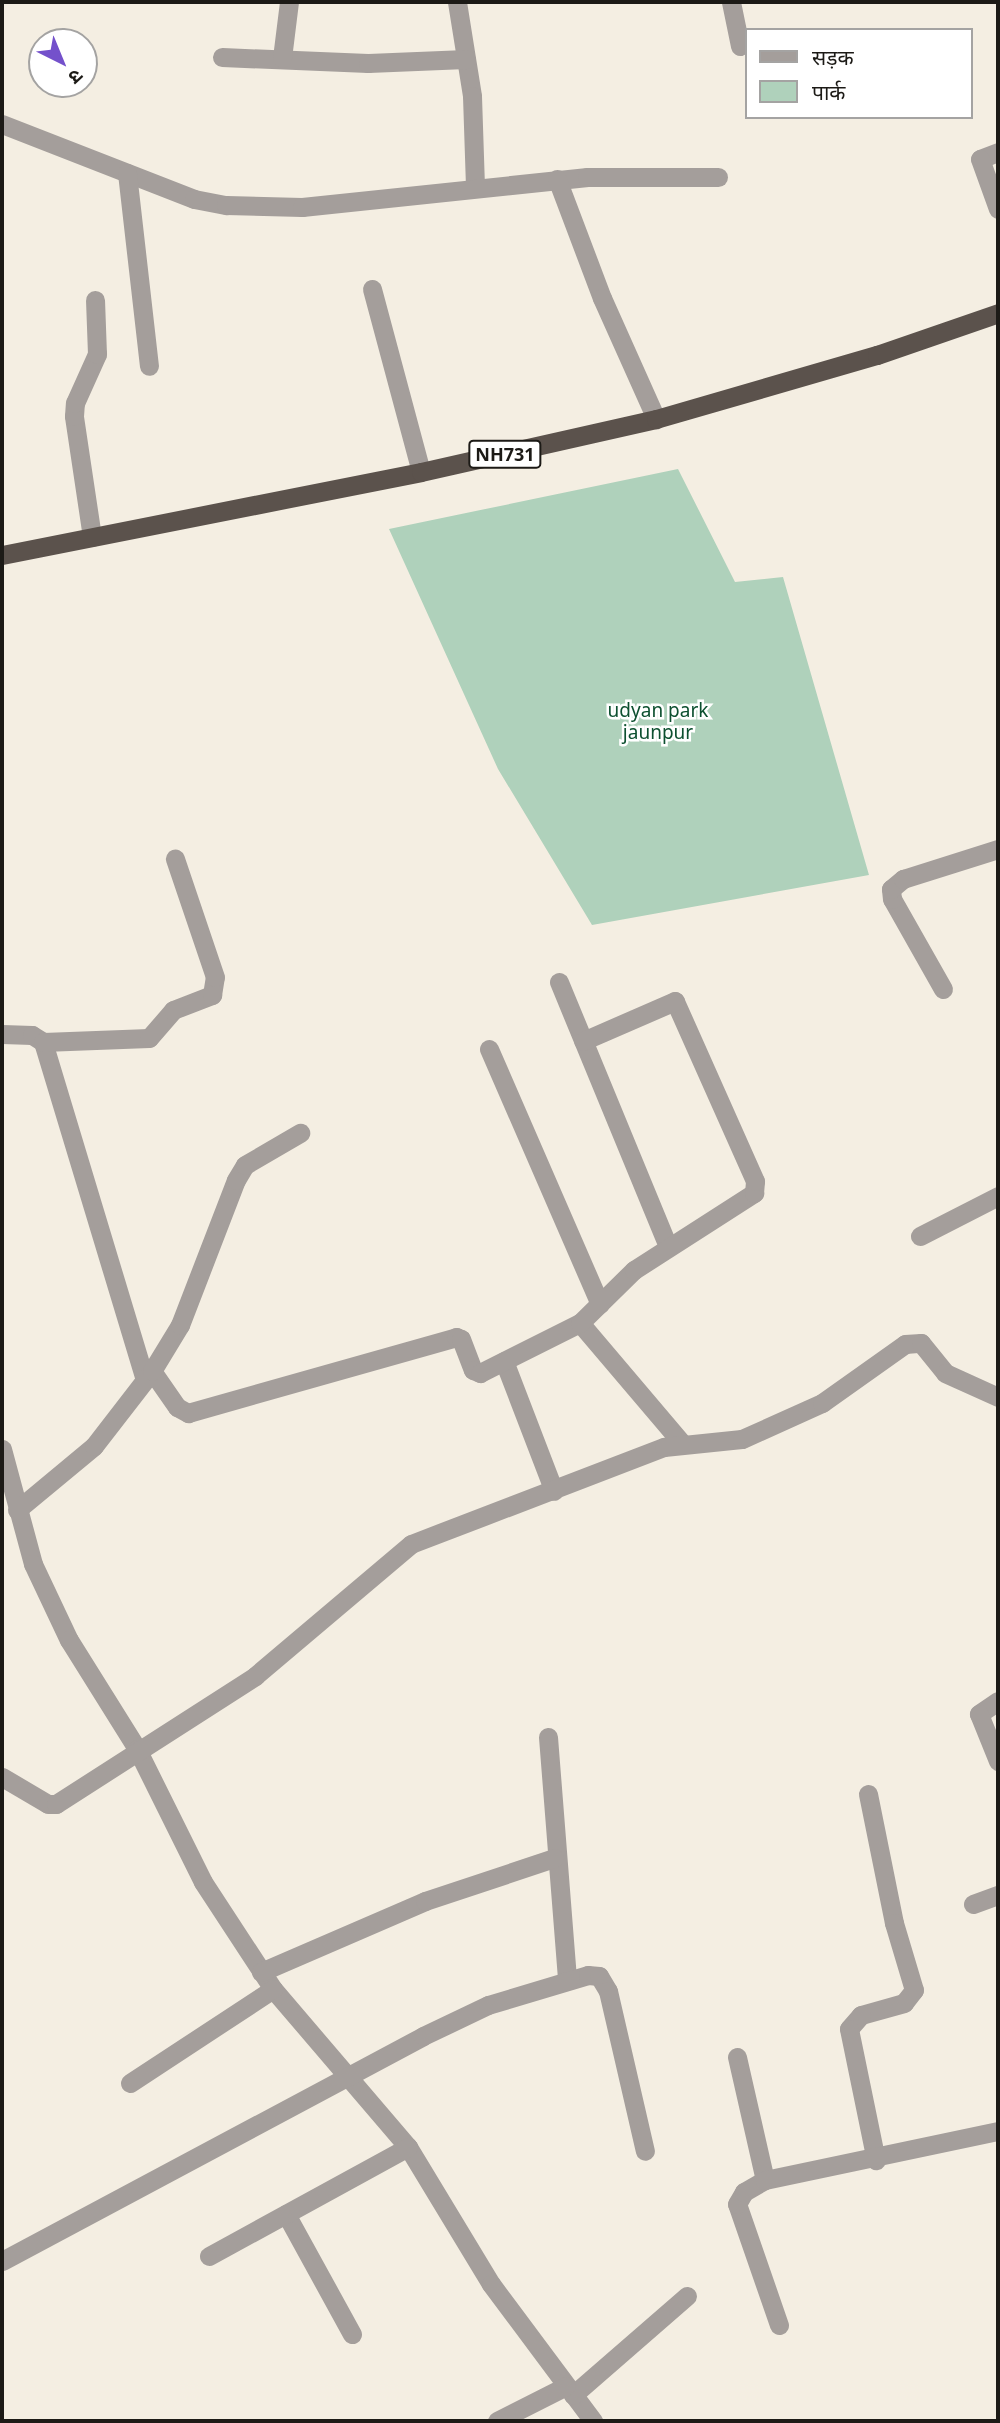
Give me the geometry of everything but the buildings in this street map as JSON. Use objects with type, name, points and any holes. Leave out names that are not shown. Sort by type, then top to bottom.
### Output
[{"type":"highway","name":"NH731","points":[[2,555],[421,472],[656,419],[877,355],[998,313]]},
{"type":"street","points":[[282,58],[289,2]]},
{"type":"street","points":[[457,2],[475,129],[475,187]]},
{"type":"street","points":[[732,2],[740,46]]},
{"type":"street","points":[[222,57],[368,63],[466,59]]},
{"type":"street","points":[[7,125],[194,199],[266,207],[302,207],[557,179],[636,175],[718,177]]},
{"type":"street","points":[[998,152],[980,159],[998,209]]},
{"type":"street","points":[[127,173],[149,366]]},
{"type":"street","points":[[557,179],[597,287],[656,419]]},
{"type":"street","points":[[372,289],[421,472]]},
{"type":"street","points":[[92,537],[74,416],[75,403],[97,354],[95,300]]},
{"type":"street","points":[[943,989],[892,899],[891,888],[903,879],[996,856]]},
{"type":"street","points":[[2,1034],[32,1035],[43,1042],[149,1038],[173,1010],[212,995],[215,977],[175,859]]},
{"type":"street","points":[[559,982],[668,1246]]},
{"type":"street","points":[[43,1042],[148,1375],[177,1407],[188,1413],[456,1337],[461,1339],[475,1372],[504,1361],[580,1323],[634,1270],[754,1193],[755,1181],[675,1001],[583,1041]]},
{"type":"street","points":[[489,1049],[600,1304]]},
{"type":"street","points":[[17,1510],[94,1446],[148,1375],[180,1325],[245,1164],[300,1133]]},
{"type":"street","points":[[920,1236],[998,1196]]},
{"type":"street","points":[[580,1323],[681,1442]]},
{"type":"street","points":[[2,1777],[48,1804],[56,1804],[137,1749],[256,1676],[411,1544],[681,1442],[742,1439],[822,1403],[913,1341],[921,1343],[945,1373],[998,1397]]},
{"type":"street","points":[[504,1361],[554,1491]]},
{"type":"street","points":[[2,1449],[33,1564],[69,1640],[137,1749],[203,1882],[273,1989],[408,2147],[491,2284],[593,2421]]},
{"type":"street","points":[[998,1701],[979,1714],[998,1760]]},
{"type":"street","points":[[548,1737],[554,1858],[568,1980]]},
{"type":"street","points":[[867,1794],[894,1923],[914,1990],[904,2003],[861,2015],[849,2029],[876,2160]]},
{"type":"street","points":[[261,1972],[425,1901],[554,1858]]},
{"type":"street","points":[[973,1904],[998,1895]]},
{"type":"street","points":[[2,2261],[347,2073],[488,2005],[587,1975],[605,1982],[645,2151]]},
{"type":"street","points":[[130,2083],[273,1989]]},
{"type":"street","points":[[737,2057],[765,2180]]},
{"type":"street","points":[[779,2325],[737,2204],[744,2192],[765,2180],[876,2160],[998,2131]]},
{"type":"street","points":[[209,2256],[408,2147]]},
{"type":"street","points":[[286,2214],[352,2334]]},
{"type":"street","points":[[497,2421],[569,2391],[687,2295]]},
{"type":"green space","name":"udyan park jaunpur","points":[[678,469],[735,582],[783,577],[869,875],[592,925],[498,769],[389,529]]}]
